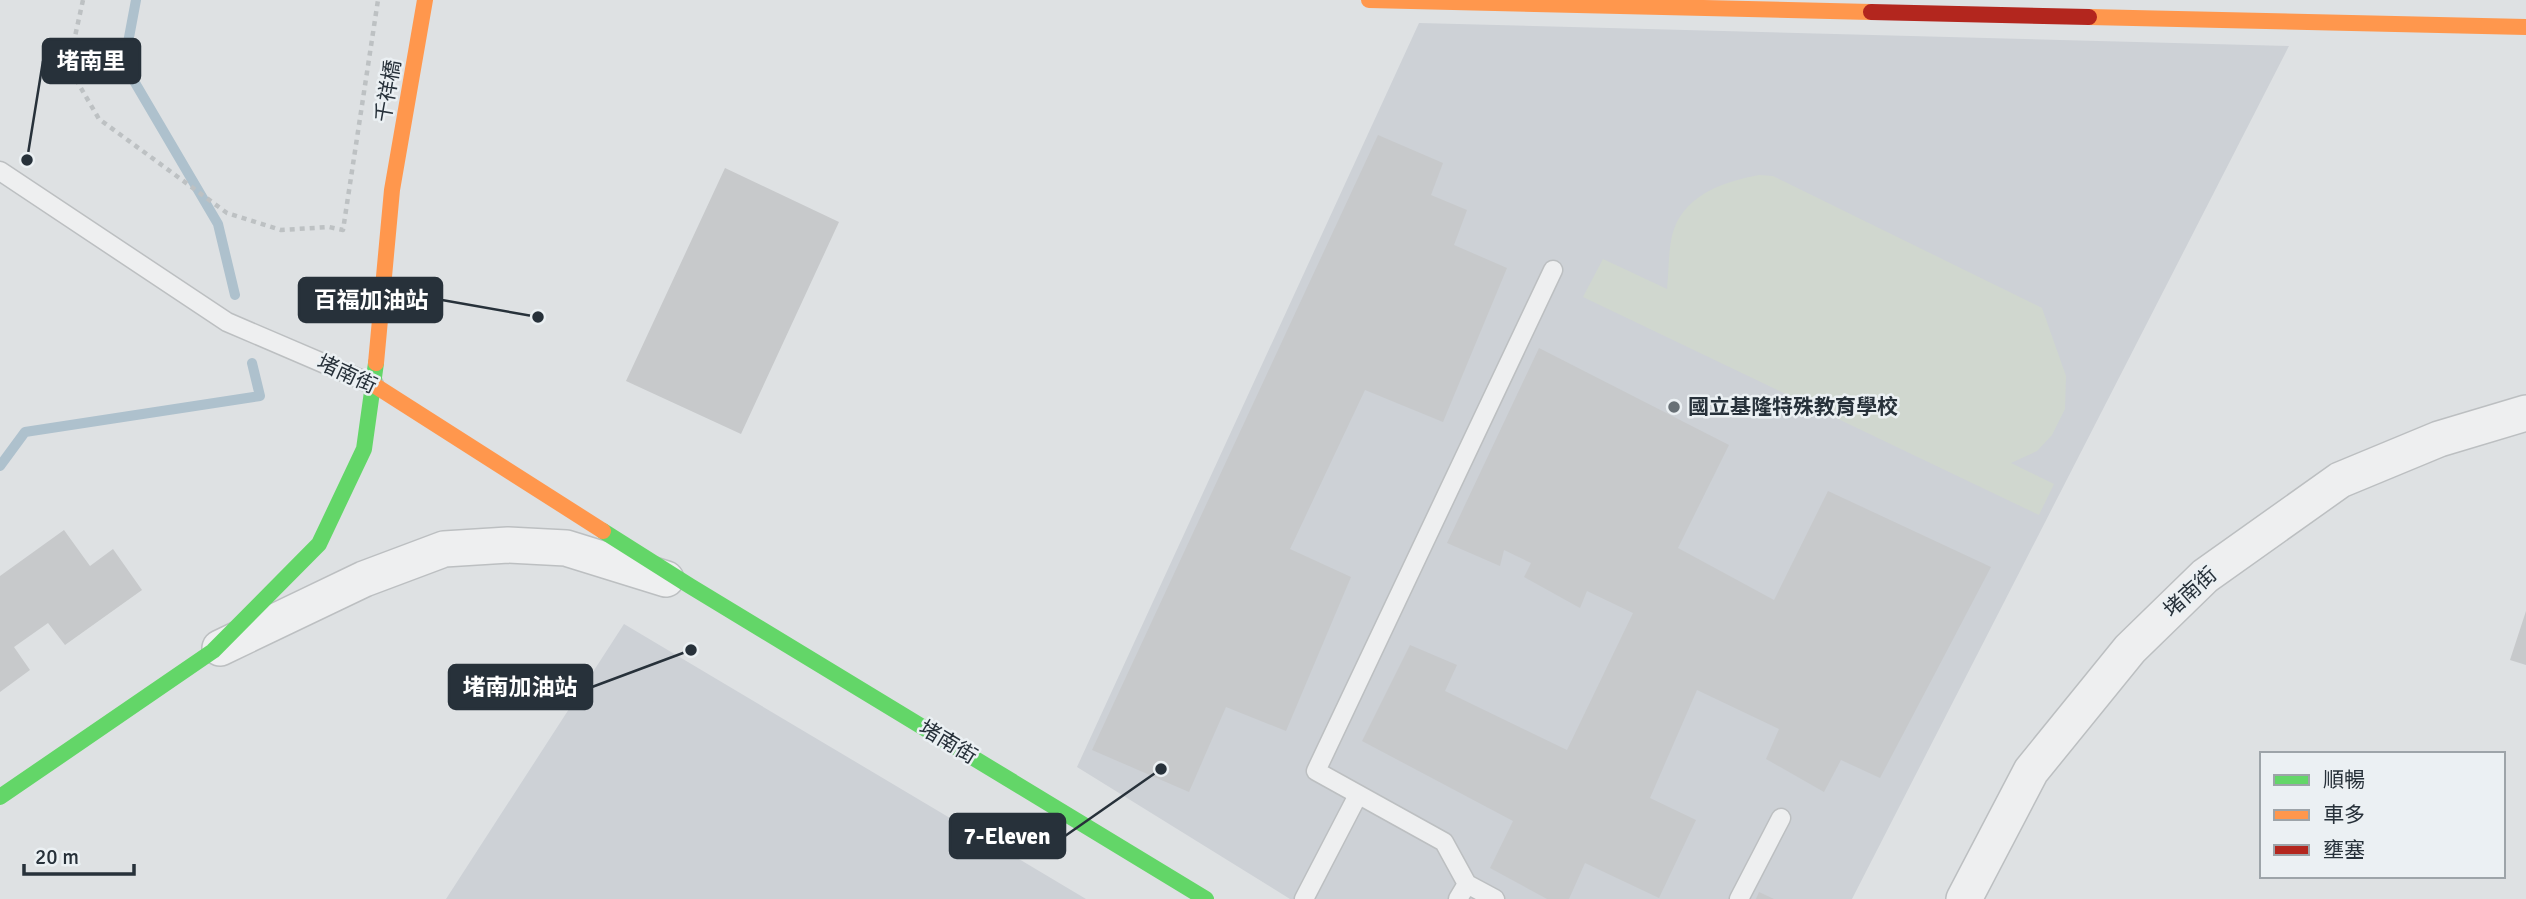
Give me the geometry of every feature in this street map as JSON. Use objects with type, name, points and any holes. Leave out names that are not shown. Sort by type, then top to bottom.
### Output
[{"type":"street","name":"千祥橋","points":[[0,797],[213,651],[319,544],[364,449],[374,385],[392,190],[425,0]]},
{"type":"street","points":[[1369,0],[2526,27]]},
{"type":"street","name":"堵南街","points":[[374,385],[690,586],[1206,899]]},
{"type":"street","name":"堵南街","points":[[1964,899],[2031,772],[2130,649],[2204,576],[2340,480],[2439,439],[2526,413]]},
{"type":"street","name":"堵南街","points":[[213,651],[364,579],[444,549],[508,545],[566,548],[690,586]]},
{"type":"lane","name":"堵南街","points":[[0,171],[227,322],[374,385]]},
{"type":"lane","points":[[1495,899],[1463,892],[1444,842],[1316,771],[1553,270]]},
{"type":"lane","points":[[1304,899],[1358,795]]},
{"type":"lane","points":[[1739,899],[1781,818]]},
{"type":"path","points":[[83,0],[74,41],[78,83],[99,119],[227,213],[281,230],[329,227],[343,230],[377,0]]},
{"type":"shaded area","name":"國立基隆特殊教育學校","points":[[1419,23],[2289,46],[1852,899],[1290,899],[1077,767]]},
{"type":"shaded area","points":[[1759,175],[1773,176],[2042,308],[2066,376],[2065,409],[2052,435],[2037,451],[2011,463],[2054,484],[2039,515],[1583,297],[1603,259],[1667,289],[1672,235],[1688,206],[1721,185]]},
{"type":"shaded area","points":[[624,624],[1086,899],[446,899]]},
{"type":"building","points":[[1378,135],[1443,163],[1431,195],[1467,210],[1454,245],[1507,268],[1443,422],[1365,390],[1290,549],[1351,577],[1286,731],[1226,707],[1189,792],[1092,750]]},
{"type":"building","points":[[725,168],[839,222],[741,434],[626,381]]},
{"type":"building","points":[[1539,348],[1729,445],[1678,548],[1774,600],[1828,491],[1991,567],[1880,778],[1841,760],[1824,792],[1766,759],[1779,729],[1697,690],[1650,798],[1696,820],[1659,898],[1585,863],[1569,899],[1547,899],[1490,868],[1513,821],[1362,741],[1410,645],[1457,665],[1445,691],[1567,750],[1633,613],[1587,591],[1580,608],[1524,577],[1531,563],[1504,550],[1500,566],[1447,543]]},
{"type":"building","points":[[64,530],[90,566],[113,549],[142,590],[65,645],[48,623],[14,647],[30,670],[0,692],[0,576]]},
{"type":"building","points":[[2526,611],[2526,665],[2510,660]]},
{"type":"building","points":[[1759,892],[1774,899],[1756,899]]},
{"type":"waterway","points":[[136,0],[124,64],[218,224],[235,295]]},
{"type":"waterway","points":[[0,466],[25,432],[260,396],[252,363]]},
{"type":"traffic: fast","points":[[0,797],[213,651],[319,544],[364,449],[376,363]]},
{"type":"traffic: fast","points":[[603,531],[1206,899]]},
{"type":"traffic: slow","points":[[376,363],[392,190],[425,0]]},
{"type":"traffic: slow","points":[[1369,0],[1871,12]]},
{"type":"traffic: slow","points":[[2089,17],[2526,27]]},
{"type":"traffic: slow","points":[[374,385],[603,531]]},
{"type":"traffic: jam","points":[[1871,12],[2089,17]]},
{"type":"place","name":"堵南里","points":[[27,160]]},
{"type":"place","name":"百福加油站","points":[[538,317]]},
{"type":"place","name":"國立基隆特殊教育學校","points":[[1674,407]]},
{"type":"place","name":"堵南加油站","points":[[691,650]]},
{"type":"place","name":"7-Eleven","points":[[1161,769]]}]
